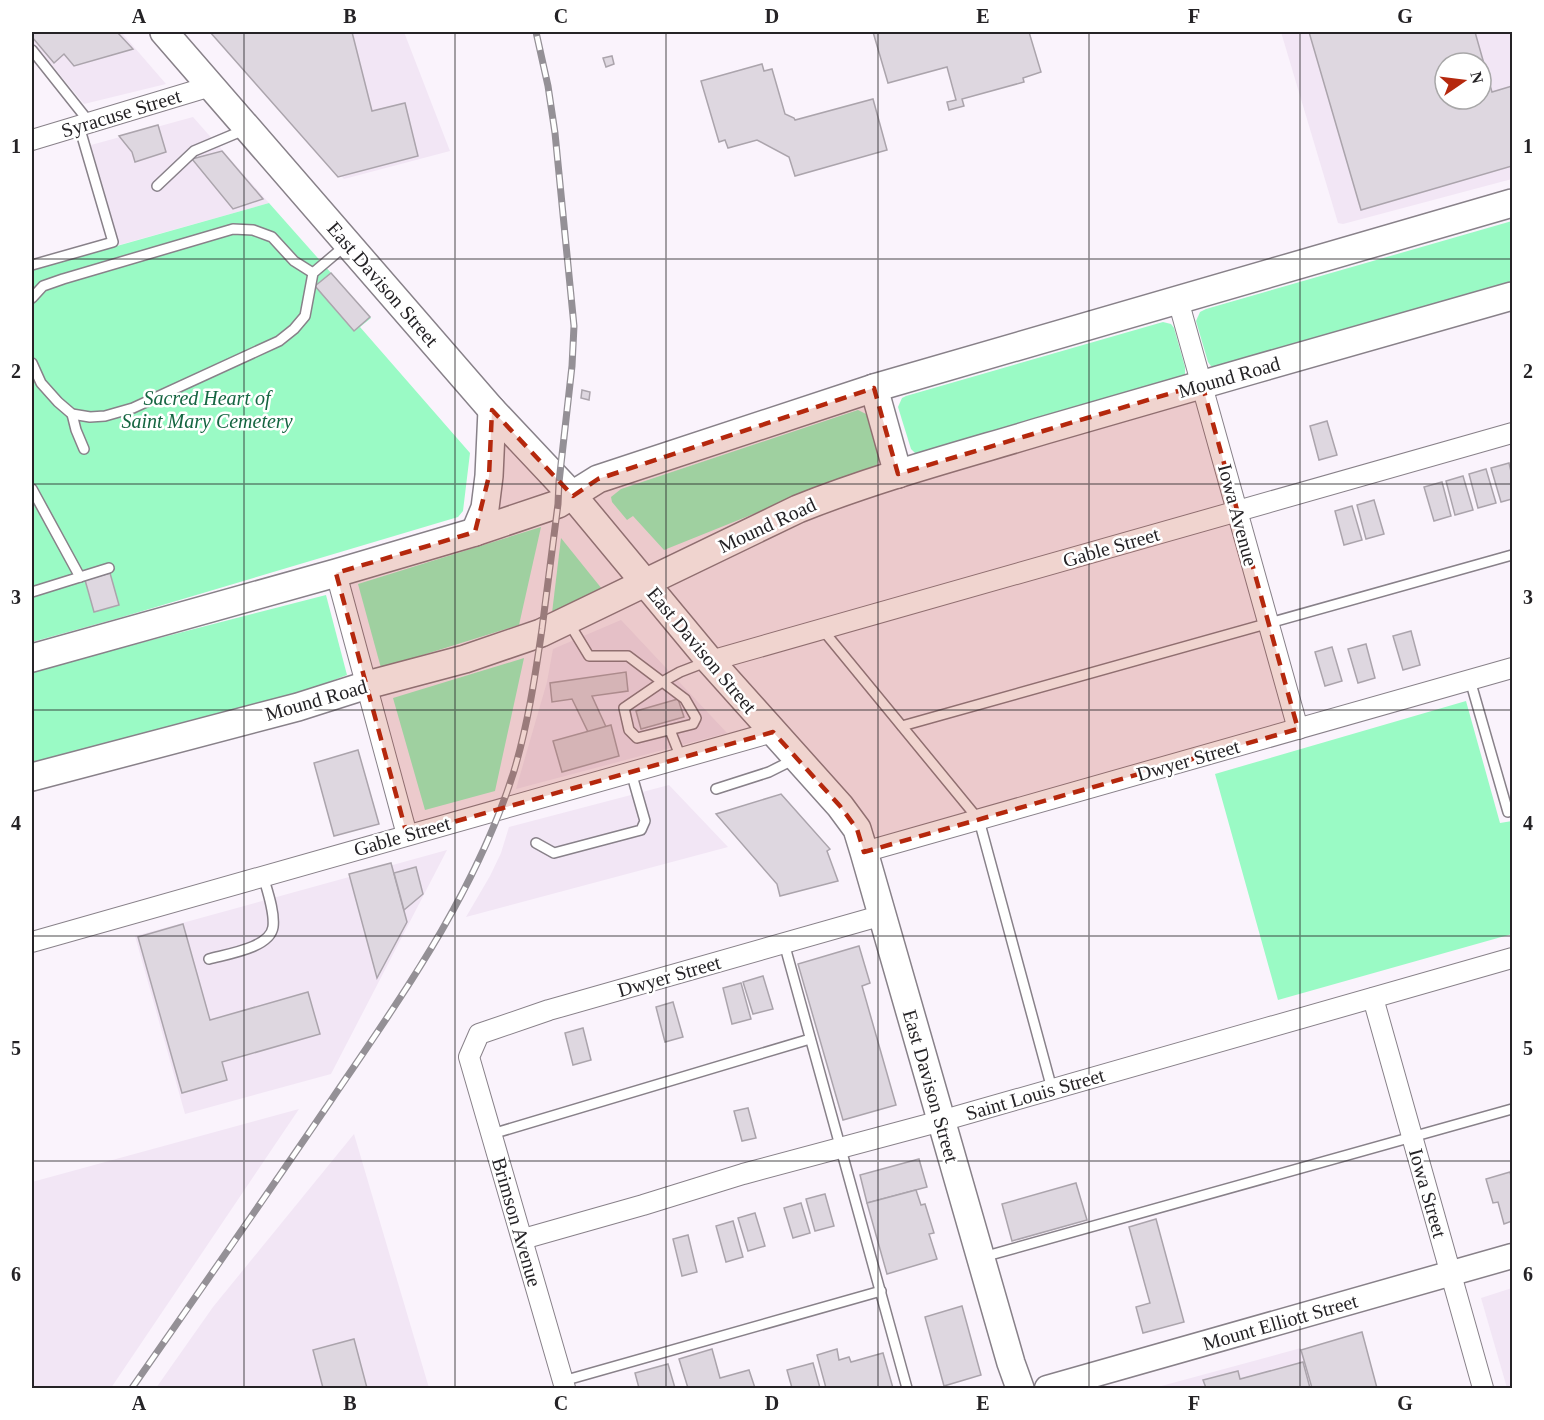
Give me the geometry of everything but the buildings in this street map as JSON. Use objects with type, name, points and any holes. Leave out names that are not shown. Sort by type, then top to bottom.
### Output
[{"type":"main road","name":"East Davison Street","points":[[164,32],[492,410],[573,496],[710,661],[840,806],[857,829],[1020,1389]]},
{"type":"main road","points":[[32,658],[475,532],[546,509],[573,496],[598,479],[874,388],[1512,203]]},
{"type":"main road","name":"Mound Road","points":[[32,777],[465,659],[541,633],[798,509],[828,497],[1202,384],[1512,296]]},
{"type":"main road","points":[[874,388],[898,474]]},
{"type":"main road","points":[[475,532],[485,507],[492,410]]},
{"type":"street","name":"Syracuse Street","points":[[32,140],[211,86]]},
{"type":"street","name":"Iowa Avenue","points":[[1178,300],[1298,729]]},
{"type":"street","name":"Gable Street","points":[[710,661],[1512,434]]},
{"type":"street","points":[[336,573],[407,835]]},
{"type":"street","name":"Dwyer Street","points":[[864,852],[1512,668]]},
{"type":"street","name":"Gable Street","points":[[32,942],[773,732]]},
{"type":"street","name":"Dwyer Street","points":[[469,1057],[479,1035],[490,1030],[560,1007],[883,915]]},
{"type":"street","name":"Saint Louis Street","points":[[522,1239],[743,1174],[1512,958]]},
{"type":"street","name":"Iowa Street","points":[[1373,998],[1483,1389]]},
{"type":"street","name":"Brimson Avenue","points":[[469,1057],[564,1385]]},
{"type":"street","name":"Mount Elliott Street","points":[[1047,1389],[1512,1256]]},
{"type":"lane","points":[[32,50],[85,124],[112,242],[32,265]]},
{"type":"lane","points":[[157,186],[194,151],[248,128]]},
{"type":"lane","points":[[32,298],[44,286],[63,279],[233,229],[253,230],[272,237],[294,261],[313,273]]},
{"type":"lane","points":[[32,363],[41,383],[72,414],[90,417],[105,416],[133,408],[279,341],[305,316],[313,273],[348,243]]},
{"type":"lane","points":[[72,414],[84,449]]},
{"type":"lane","points":[[32,489],[80,577]]},
{"type":"lane","points":[[902,726],[1512,555]]},
{"type":"lane","points":[[32,591],[109,568]]},
{"type":"lane","points":[[567,621],[589,656],[628,656],[662,682],[685,699],[696,718],[693,724],[637,738],[629,730],[624,708],[662,682],[680,672],[710,661]]},
{"type":"lane","points":[[822,629],[979,819],[1052,1089]]},
{"type":"lane","points":[[1470,680],[1508,812],[1512,811]]},
{"type":"lane","points":[[670,730],[681,758]]},
{"type":"lane","points":[[716,789],[769,772],[797,759]]},
{"type":"lane","points":[[536,843],[554,854],[641,830],[645,821],[632,772]]},
{"type":"lane","points":[[209,959],[261,944],[269,937],[273,926],[271,906],[263,876]]},
{"type":"lane","points":[[784,943],[907,1389]]},
{"type":"lane","points":[[492,1134],[810,1039]]},
{"type":"lane","points":[[981,1258],[1512,1109]]},
{"type":"lane","points":[[564,1385],[881,1291]]},
{"type":"highlighted area","points":[[1202,384],[1298,729],[864,852],[857,829],[840,806],[773,732],[407,835],[336,573],[475,532],[489,476],[492,410],[573,496],[598,479],[874,388],[898,474]]},
{"type":"shaded area","points":[[32,32],[121,32],[166,84],[84,104],[32,41]]},
{"type":"shaded area","points":[[214,32],[404,32],[450,151],[344,179]]},
{"type":"shaded area","points":[[1281,32],[1512,32],[1512,179],[1343,224],[1338,223]]},
{"type":"shaded area","points":[[193,117],[269,203],[119,245],[91,145]]},
{"type":"shaded area","points":[[621,620],[727,733],[516,789],[547,682],[553,649]]},
{"type":"shaded area","points":[[669,785],[728,847],[466,917],[501,853],[509,827]]},
{"type":"shaded area","points":[[447,850],[331,1074],[185,1114],[135,936]]},
{"type":"shaded area","points":[[299,1109],[111,1388],[32,1388],[32,1182]]},
{"type":"shaded area","points":[[354,1134],[429,1388],[156,1388],[213,1307]]},
{"type":"shaded area","points":[[1512,1288],[1512,1388],[1507,1388],[1481,1298]]},
{"type":"shaded area","points":[[1301,1348],[1312,1388],[1154,1388]]},
{"type":"green space","name":"Sacred Heart of Saint Mary Cemetery","points":[[269,203],[371,318],[360,327],[470,453],[463,511],[458,517],[32,642],[32,270]]},
{"type":"green space","points":[[1512,221],[1512,283],[1215,368],[1208,362],[1196,321],[1200,312],[1206,309]]},
{"type":"green space","points":[[1163,322],[1171,324],[1174,328],[1185,367],[1185,375],[1182,379],[919,455],[911,449],[898,407],[902,398]]},
{"type":"green space","points":[[858,410],[866,414],[868,418],[879,458],[874,468],[828,484],[664,550],[633,516],[627,520],[612,502],[611,497],[621,489]]},
{"type":"green space","points":[[541,527],[519,625],[381,668],[358,584]]},
{"type":"green space","points":[[561,538],[602,589],[552,613]]},
{"type":"green space","points":[[326,595],[347,675],[277,702],[32,768],[32,671]]},
{"type":"green space","points":[[524,658],[495,791],[425,810],[393,698]]},
{"type":"green space","points":[[1466,701],[1500,823],[1512,821],[1512,934],[1278,1000],[1215,774]]},
{"type":"railway","points":[[132,1388],[385,1021],[435,942],[479,859],[514,771],[534,683],[542,629],[558,504],[574,326],[555,133],[548,86],[536,32]]}]
